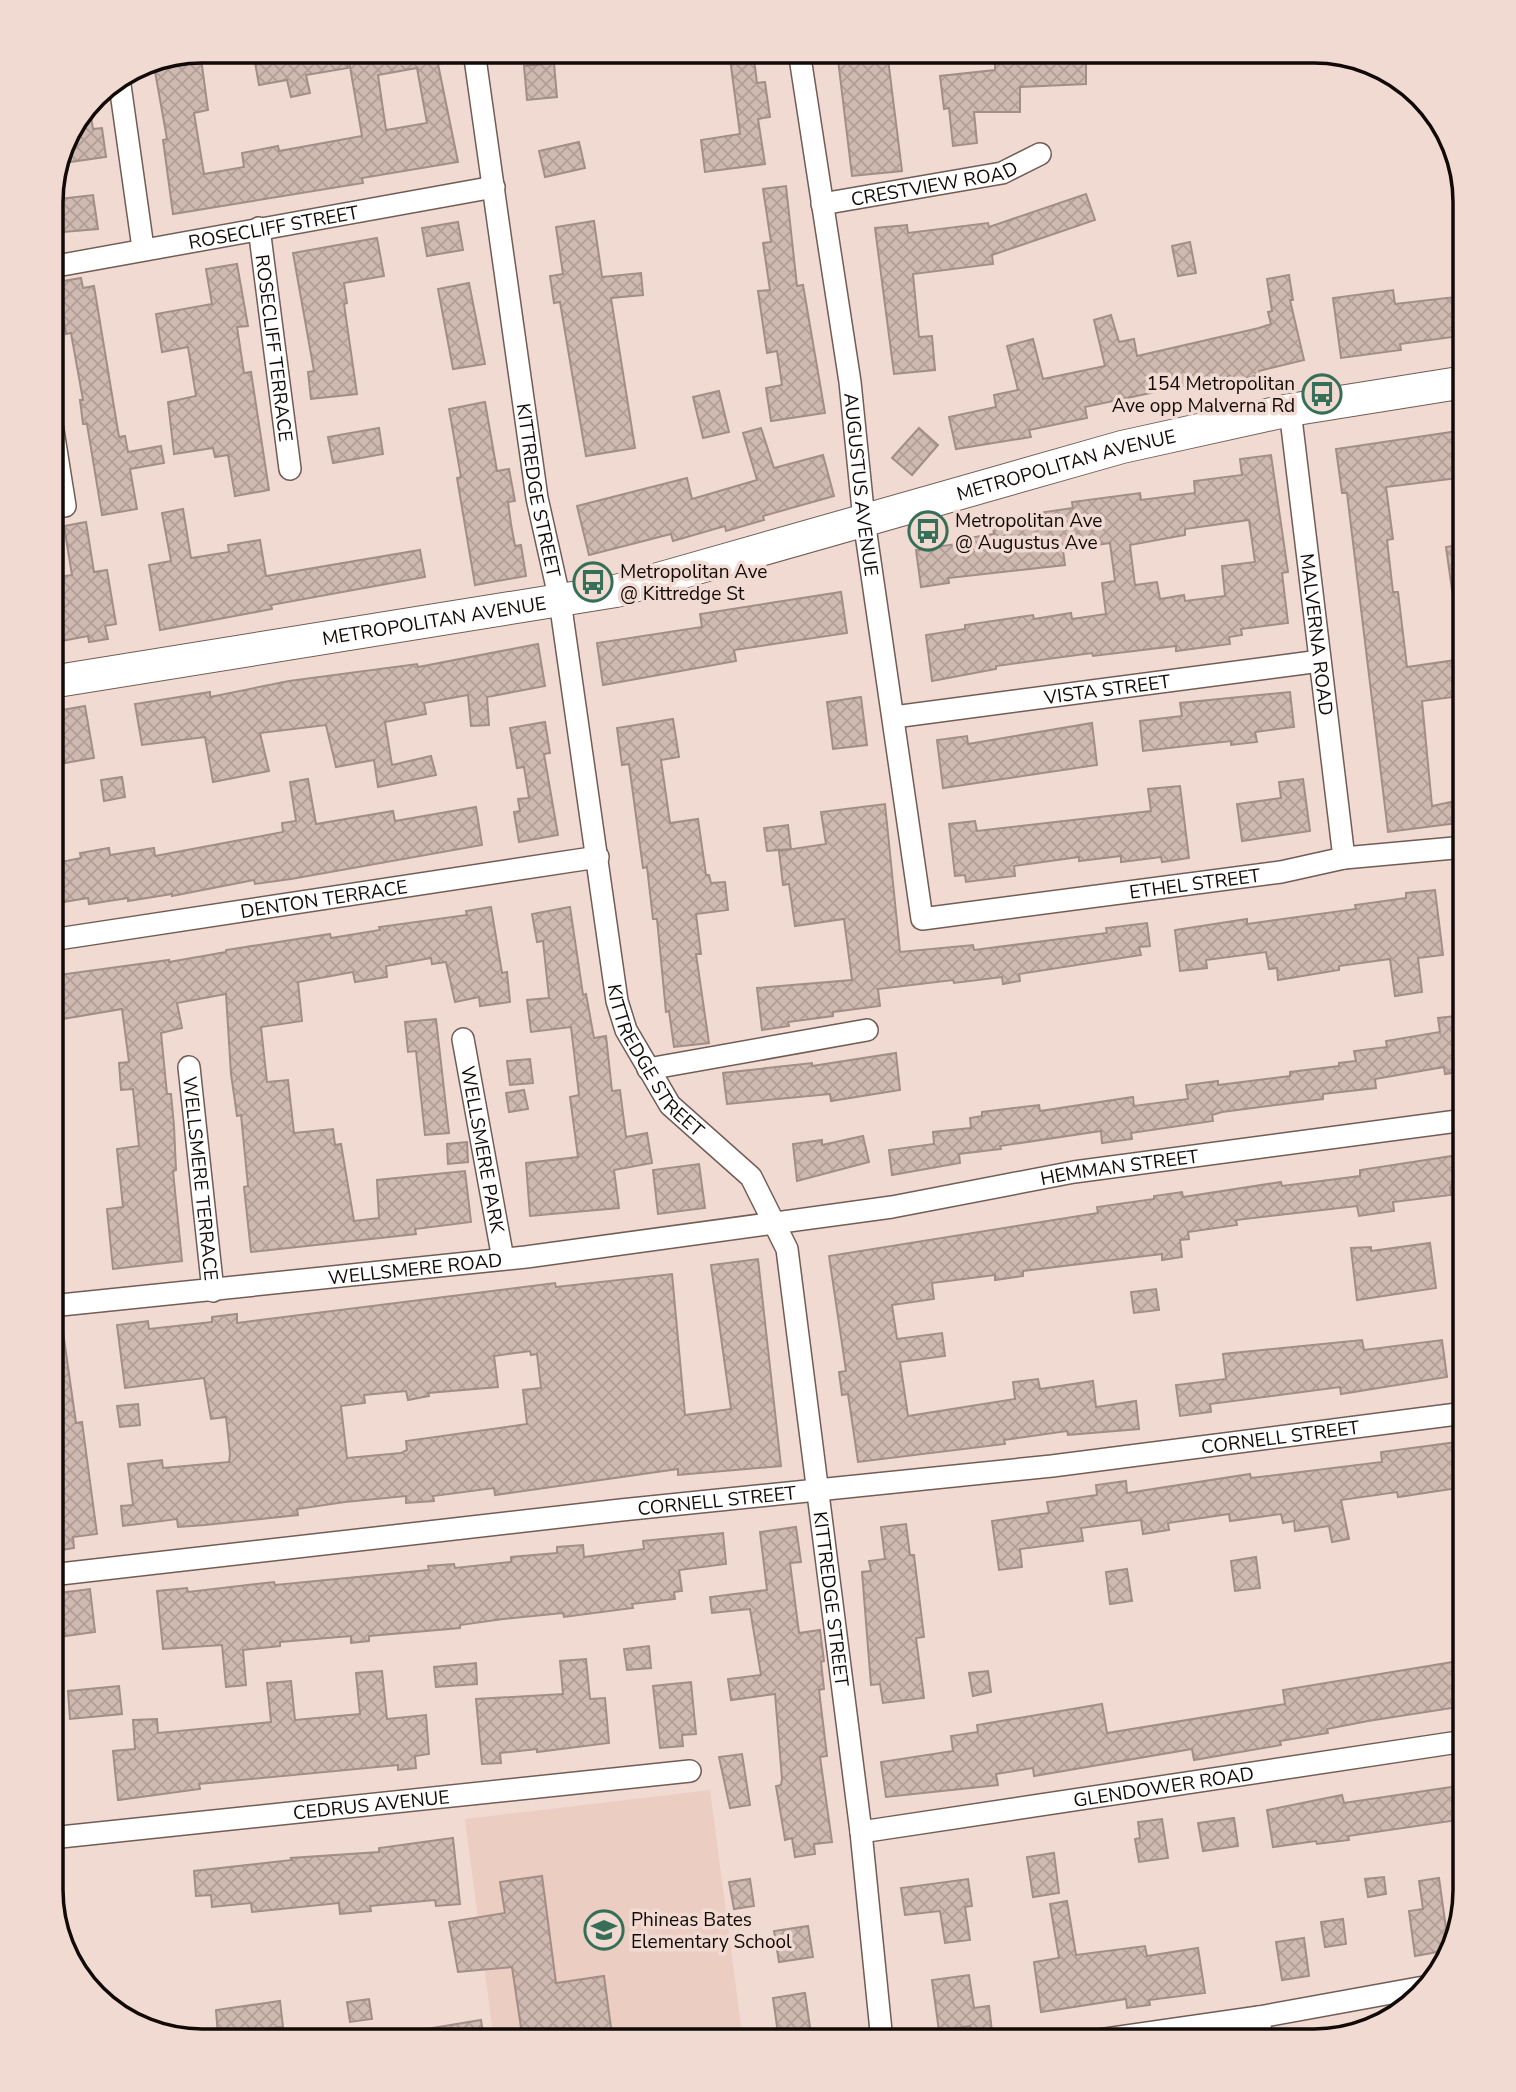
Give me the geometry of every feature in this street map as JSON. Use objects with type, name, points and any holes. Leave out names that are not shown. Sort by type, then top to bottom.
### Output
[{"type":"street","name":"KITTREDGE STREET","points":[[476,63],[537,498],[560,601],[617,1001],[626,1030],[670,1105],[751,1177],[776,1223],[786,1249],[862,1832],[881,2029]]},
{"type":"street","name":"AUGUSTUS AVENUE","points":[[801,63],[850,382],[864,520],[922,919]]},
{"type":"street","points":[[121,89],[143,248]]},
{"type":"street","name":"CRESTVIEW ROAD","points":[[822,204],[1002,173],[1040,154]]},
{"type":"street","name":"ROSECLIFF STREET","points":[[63,265],[494,187]]},
{"type":"street","name":"ROSECLIFF TERRACE","points":[[259,228],[290,469]]},
{"type":"street","name":"METROPOLITAN AVENUE","points":[[63,680],[616,591],[1122,447],[1290,410],[1453,384]]},
{"type":"street","name":"MALVERNA ROAD","points":[[1290,410],[1344,858]]},
{"type":"street","points":[[63,493],[65,506]]},
{"type":"street","name":"VISTA STREET","points":[[894,717],[1320,661]]},
{"type":"street","name":"ETHEL STREET","points":[[922,919],[1281,872],[1344,858],[1453,848]]},
{"type":"street","name":"DENTON TERRACE","points":[[63,938],[598,857]]},
{"type":"street","points":[[648,1069],[867,1030]]},
{"type":"street","name":"WELLSMERE PARK","points":[[463,1039],[503,1259]]},
{"type":"street","name":"WELLSMERE TERRACE","points":[[189,1067],[213,1291]]},
{"type":"street","name":"HEMMAN STREET","points":[[776,1223],[892,1207],[1074,1172],[1453,1122]]},
{"type":"street","name":"WELLSMERE ROAD","points":[[63,1305],[503,1259],[776,1223]]},
{"type":"street","name":"CORNELL STREET","points":[[63,1574],[621,1510],[1052,1466],[1453,1415]]},
{"type":"street","name":"GLENDOWER ROAD","points":[[862,1832],[1453,1743]]},
{"type":"street","name":"CEDRUS AVENUE","points":[[63,1837],[690,1771]]},
{"type":"street","points":[[1176,2029],[1411,1989]]},
{"type":"street","points":[[1259,2017],[1260,2029]]},
{"type":"shaded area","name":"Phineas Bates Elementary School","points":[[710,1790],[741,2029],[492,2029],[465,1819]]},
{"type":"building","points":[[202,63],[208,110],[194,113],[204,174],[244,167],[242,153],[278,146],[279,151],[362,136],[349,63],[443,63],[438,64],[458,162],[362,178],[363,183],[173,214],[163,140],[167,139],[155,72],[166,68]],"holes":[[[417,68],[427,123],[386,130],[378,75]]]},
{"type":"building","points":[[255,63],[347,63],[348,68],[306,75],[310,93],[291,97],[287,80],[259,85]]},
{"type":"building","points":[[554,63],[557,97],[527,100],[524,66]]},
{"type":"building","points":[[731,63],[754,63],[757,83],[765,82],[770,117],[758,119],[765,164],[705,172],[701,140],[740,134]]},
{"type":"building","points":[[838,63],[888,63],[902,171],[852,176]]},
{"type":"building","points":[[995,63],[1086,63],[1086,84],[1020,87],[1020,112],[974,112],[977,143],[953,146],[949,108],[944,109],[940,76],[995,70]]},
{"type":"building","points":[[91,118],[93,129],[102,128],[106,157],[70,162],[77,141]]},
{"type":"building","points":[[579,142],[585,168],[545,177],[539,151]]},
{"type":"building","points":[[786,186],[797,286],[803,285],[825,413],[771,421],[766,388],[782,385],[777,351],[767,353],[758,291],[770,290],[763,243],[771,242],[763,189]]},
{"type":"building","points":[[1086,194],[1095,220],[992,255],[993,264],[913,274],[919,337],[932,336],[935,370],[894,374],[875,228],[907,225],[908,233],[988,223],[989,227]]},
{"type":"building","points":[[93,195],[98,229],[63,232],[63,199]]},
{"type":"building","points":[[594,221],[602,277],[641,273],[643,295],[611,298],[635,448],[586,456],[560,302],[554,303],[550,276],[563,274],[556,227]]},
{"type":"building","points":[[458,222],[463,250],[427,256],[422,228]]},
{"type":"building","points":[[377,238],[384,276],[344,283],[347,303],[344,304],[357,394],[311,399],[308,372],[314,371],[293,253]]},
{"type":"building","points":[[1190,242],[1196,273],[1178,276],[1172,246]]},
{"type":"building","points":[[237,264],[248,326],[237,327],[244,373],[251,372],[269,490],[235,496],[228,455],[215,457],[213,448],[174,454],[168,402],[196,396],[188,347],[162,352],[156,314],[212,304],[206,269]]},
{"type":"building","points":[[1289,275],[1293,300],[1290,300],[1304,360],[1259,371],[1260,375],[1231,382],[1230,376],[1085,407],[1087,418],[1029,430],[1031,437],[956,449],[949,417],[996,407],[994,395],[1018,390],[1007,346],[1033,339],[1043,379],[1105,366],[1094,320],[1111,315],[1119,342],[1134,339],[1137,356],[1259,328],[1271,324],[1268,312],[1272,311],[1267,279]]},
{"type":"building","points":[[81,278],[83,288],[94,286],[119,437],[125,436],[128,452],[161,446],[164,463],[130,469],[137,509],[102,515],[87,424],[83,424],[80,400],[83,400],[71,333],[66,334],[63,317],[63,281]]},
{"type":"building","points":[[469,283],[485,364],[453,369],[438,289]]},
{"type":"building","points":[[1393,290],[1395,304],[1453,297],[1453,337],[1400,344],[1401,350],[1341,358],[1333,298]]},
{"type":"building","points":[[719,391],[729,432],[703,438],[693,397]]},
{"type":"building","points":[[485,402],[497,471],[509,469],[515,501],[508,502],[511,524],[515,546],[521,545],[526,576],[475,585],[457,478],[461,477],[449,409]]},
{"type":"building","points":[[379,428],[383,454],[333,463],[328,437]]},
{"type":"building","points":[[761,428],[774,468],[823,455],[834,496],[763,516],[764,520],[726,531],[725,526],[673,541],[671,534],[589,555],[577,506],[687,478],[692,499],[757,480],[743,433]]},
{"type":"building","points":[[919,428],[938,445],[912,475],[892,458]]},
{"type":"building","points":[[1453,432],[1453,479],[1386,487],[1393,539],[1387,540],[1393,592],[1398,592],[1407,667],[1453,660],[1453,697],[1422,701],[1432,806],[1453,802],[1453,824],[1388,832],[1347,493],[1342,493],[1336,449]]},
{"type":"building","points":[[1271,455],[1288,572],[1282,573],[1288,623],[1241,629],[1242,635],[1229,637],[1230,644],[1176,651],[1176,646],[1093,656],[1092,653],[996,666],[996,669],[932,681],[926,635],[965,629],[965,625],[1033,615],[1034,619],[1071,613],[1072,619],[1106,614],[1102,583],[1115,581],[1110,543],[1063,550],[1065,565],[948,578],[949,583],[921,587],[916,550],[963,543],[962,539],[994,534],[993,528],[1032,522],[1031,514],[1073,508],[1072,502],[1140,493],[1141,500],[1195,493],[1194,481],[1242,475],[1240,459]],"holes":[[[1249,520],[1255,562],[1222,566],[1225,596],[1185,601],[1184,595],[1160,599],[1157,582],[1135,585],[1130,545],[1185,535],[1185,529]]]},
{"type":"building","points":[[183,509],[191,558],[229,552],[228,545],[260,540],[266,576],[420,550],[425,577],[271,605],[272,609],[160,630],[149,565],[171,561],[162,513]]},
{"type":"building","points":[[86,522],[94,572],[107,570],[116,624],[105,626],[108,639],[89,642],[88,636],[63,641],[63,576],[72,575],[64,526]]},
{"type":"building","points":[[1453,546],[1453,597],[1446,547]]},
{"type":"building","points":[[841,592],[847,633],[734,650],[736,661],[603,685],[597,643],[702,627],[700,614]]},
{"type":"building","points":[[538,644],[545,686],[487,697],[489,725],[471,726],[468,695],[424,703],[426,714],[385,722],[392,765],[431,756],[436,775],[378,787],[374,760],[336,767],[326,725],[260,733],[269,771],[213,782],[205,737],[142,745],[135,704],[210,692],[210,697],[289,681],[417,664],[418,667]]},
{"type":"building","points":[[1290,692],[1294,727],[1255,732],[1257,742],[1231,745],[1231,741],[1143,751],[1140,721],[1182,716],[1180,703]]},
{"type":"building","points":[[861,697],[867,745],[833,749],[827,702]]},
{"type":"building","points":[[85,706],[94,758],[65,763],[63,710]]},
{"type":"building","points":[[673,719],[679,757],[661,760],[670,823],[698,819],[706,875],[709,875],[711,883],[725,882],[728,910],[696,914],[701,954],[696,954],[709,1043],[674,1047],[669,1011],[666,1012],[657,919],[653,919],[647,867],[643,868],[629,764],[622,765],[617,728]]},
{"type":"building","points":[[545,722],[550,753],[544,754],[558,835],[519,842],[514,812],[520,811],[518,799],[529,798],[524,767],[517,768],[510,728]]},
{"type":"building","points":[[1092,723],[1097,765],[943,788],[937,740],[967,736],[968,744]]},
{"type":"building","points":[[122,777],[125,797],[104,801],[101,780]]},
{"type":"building","points":[[308,779],[316,824],[393,811],[395,821],[476,807],[482,845],[291,879],[255,884],[254,880],[172,896],[128,901],[128,898],[89,904],[88,898],[63,902],[63,862],[81,858],[80,853],[109,848],[110,855],[154,848],[155,856],[283,832],[282,823],[296,821],[290,782]]},
{"type":"building","points":[[1303,779],[1310,831],[1242,841],[1237,804],[1281,798],[1279,782]]},
{"type":"building","points":[[1180,786],[1189,858],[1162,862],[1161,857],[1121,862],[1121,856],[1079,861],[1079,857],[1014,866],[1015,876],[966,882],[965,875],[955,876],[949,824],[975,821],[977,831],[1151,811],[1148,789]]},
{"type":"building","points":[[885,804],[900,952],[973,945],[974,950],[1107,933],[1106,928],[1147,923],[1150,946],[1139,947],[1141,955],[1019,974],[1020,981],[1003,984],[1002,977],[878,989],[880,1006],[833,1012],[833,1016],[788,1022],[789,1026],[762,1030],[757,988],[852,980],[844,919],[795,926],[789,884],[783,885],[779,851],[826,844],[821,812]]},
{"type":"building","points":[[788,825],[791,849],[767,851],[764,828]]},
{"type":"building","points":[[1435,890],[1443,955],[1418,958],[1422,992],[1395,996],[1390,959],[1339,966],[1339,970],[1278,980],[1277,968],[1269,969],[1266,952],[1206,960],[1207,968],[1180,971],[1175,930],[1247,919],[1247,924],[1356,909],[1355,905],[1406,898],[1406,893]]},
{"type":"building","points":[[491,907],[502,973],[507,972],[510,1002],[480,1006],[479,997],[455,1002],[446,962],[432,964],[431,958],[386,966],[387,977],[355,982],[353,972],[298,982],[302,1021],[261,1027],[267,1082],[288,1080],[294,1133],[333,1129],[335,1145],[341,1144],[354,1221],[379,1218],[377,1180],[465,1171],[471,1222],[415,1229],[416,1234],[251,1252],[244,1187],[248,1186],[241,1115],[237,1116],[231,1074],[226,994],[177,1003],[182,1028],[161,1033],[167,1094],[171,1094],[174,1126],[176,1170],[173,1171],[182,1261],[113,1269],[107,1209],[123,1207],[117,1149],[139,1146],[133,1089],[121,1090],[119,1063],[129,1062],[122,1009],[63,1019],[63,974],[169,962],[330,934],[331,938],[380,930],[379,927],[467,915],[466,911]]},
{"type":"building","points":[[570,907],[583,995],[586,994],[594,1038],[606,1036],[612,1091],[620,1090],[626,1137],[647,1133],[652,1163],[614,1170],[619,1208],[530,1216],[526,1163],[578,1157],[570,1097],[579,1095],[571,1027],[531,1032],[527,1000],[549,998],[543,941],[537,942],[532,914]]},
{"type":"building","points":[[1453,1016],[1453,1073],[1445,1074],[1444,1067],[1375,1079],[1376,1088],[1323,1094],[1323,1099],[1222,1112],[1212,1115],[1213,1121],[1131,1133],[1132,1139],[1102,1143],[1101,1131],[1000,1146],[1001,1149],[959,1154],[960,1163],[892,1175],[889,1150],[934,1144],[933,1132],[971,1128],[970,1118],[982,1116],[982,1112],[1039,1105],[1040,1111],[1133,1097],[1134,1106],[1188,1099],[1186,1085],[1218,1081],[1218,1085],[1290,1076],[1290,1072],[1339,1066],[1339,1063],[1356,1061],[1354,1051],[1387,1047],[1386,1041],[1440,1032],[1438,1018]]},
{"type":"building","points":[[436,1019],[449,1133],[425,1135],[416,1051],[408,1052],[405,1022]]},
{"type":"building","points":[[896,1053],[900,1090],[831,1101],[830,1094],[727,1104],[723,1073],[812,1063],[812,1066]]},
{"type":"building","points":[[530,1059],[533,1083],[510,1085],[507,1061]]},
{"type":"building","points":[[524,1090],[528,1109],[509,1112],[506,1093]]},
{"type":"building","points":[[863,1136],[869,1162],[797,1181],[793,1144],[822,1140],[822,1145]]},
{"type":"building","points":[[467,1142],[468,1162],[448,1164],[447,1144]]},
{"type":"building","points":[[1453,1156],[1453,1187],[1450,1187],[1451,1195],[1393,1202],[1394,1211],[1359,1216],[1357,1206],[1236,1220],[1237,1225],[1188,1232],[1189,1239],[1180,1240],[1182,1257],[1162,1260],[1162,1254],[1023,1271],[1023,1276],[995,1280],[995,1275],[932,1283],[934,1299],[892,1305],[897,1339],[942,1333],[945,1356],[900,1362],[908,1416],[1015,1399],[1013,1382],[1038,1379],[1040,1389],[1093,1381],[1096,1407],[1136,1401],[1139,1429],[1068,1435],[1067,1431],[1004,1440],[1005,1444],[858,1462],[848,1394],[842,1395],[839,1372],[846,1371],[829,1256],[1098,1213],[1097,1207],[1154,1199],[1154,1196],[1182,1192],[1183,1197],[1281,1182],[1282,1186],[1360,1176],[1360,1170]]},
{"type":"building","points":[[699,1164],[705,1208],[658,1214],[653,1170]]},
{"type":"building","points":[[1430,1243],[1436,1288],[1357,1300],[1351,1248],[1371,1247],[1371,1251]]},
{"type":"building","points":[[758,1259],[781,1466],[678,1475],[678,1469],[495,1495],[494,1488],[433,1496],[434,1501],[406,1503],[406,1496],[345,1502],[297,1509],[298,1515],[205,1525],[178,1527],[177,1519],[123,1526],[121,1506],[133,1505],[128,1464],[162,1460],[163,1468],[229,1462],[230,1454],[226,1417],[211,1419],[204,1378],[125,1388],[117,1325],[148,1321],[149,1329],[212,1322],[212,1317],[237,1314],[237,1323],[555,1283],[556,1287],[672,1274],[685,1415],[731,1409],[711,1265]],"holes":[[[530,1351],[531,1355],[537,1354],[541,1388],[523,1390],[527,1424],[406,1441],[407,1450],[401,1453],[347,1458],[341,1406],[365,1403],[364,1395],[406,1391],[408,1400],[429,1396],[428,1393],[498,1387],[494,1356]]]},
{"type":"building","points":[[1156,1289],[1159,1310],[1134,1313],[1131,1292]]},
{"type":"building","points":[[63,1332],[76,1423],[82,1422],[97,1534],[73,1537],[74,1548],[63,1550]]},
{"type":"building","points":[[1362,1340],[1364,1350],[1442,1340],[1447,1377],[1341,1394],[1340,1387],[1210,1404],[1211,1412],[1180,1416],[1176,1385],[1226,1379],[1223,1354]]},
{"type":"building","points":[[138,1404],[140,1425],[120,1427],[117,1406]]},
{"type":"building","points":[[1453,1443],[1453,1489],[1398,1497],[1397,1492],[1341,1500],[1349,1539],[1332,1542],[1329,1526],[1295,1531],[1294,1521],[1283,1523],[1281,1514],[1230,1521],[1229,1514],[1168,1523],[1169,1530],[1143,1534],[1141,1520],[1081,1528],[1083,1541],[1020,1549],[1022,1567],[999,1570],[992,1521],[1049,1513],[1047,1502],[1097,1495],[1096,1485],[1126,1481],[1127,1493],[1250,1474],[1251,1478],[1382,1462],[1381,1452]]},
{"type":"building","points":[[906,1524],[910,1555],[914,1555],[924,1637],[916,1638],[924,1698],[883,1703],[880,1684],[871,1685],[862,1572],[871,1571],[869,1561],[885,1559],[881,1527]]},
{"type":"building","points":[[796,1527],[801,1562],[790,1563],[799,1633],[820,1630],[824,1661],[821,1662],[824,1689],[819,1690],[827,1756],[820,1757],[832,1842],[814,1844],[815,1854],[795,1857],[792,1838],[785,1840],[776,1786],[781,1785],[782,1779],[775,1694],[731,1700],[728,1679],[761,1675],[750,1609],[712,1613],[710,1597],[767,1590],[760,1532]]},
{"type":"building","points":[[723,1533],[726,1564],[679,1570],[682,1591],[674,1592],[675,1599],[632,1604],[633,1608],[564,1617],[563,1613],[503,1619],[460,1625],[460,1628],[369,1636],[369,1641],[351,1643],[351,1636],[280,1642],[280,1646],[243,1650],[246,1685],[226,1687],[222,1645],[163,1649],[157,1591],[187,1588],[188,1592],[274,1582],[275,1585],[429,1570],[428,1566],[454,1564],[455,1568],[511,1562],[511,1557],[557,1553],[557,1547],[583,1545],[584,1557],[644,1549],[643,1541]]},
{"type":"building","points":[[1256,1557],[1260,1588],[1235,1591],[1231,1561]]},
{"type":"building","points":[[1127,1569],[1132,1601],[1110,1604],[1106,1572]]},
{"type":"building","points":[[90,1589],[95,1632],[63,1636],[63,1592]]},
{"type":"building","points":[[649,1646],[651,1668],[627,1670],[624,1649]]},
{"type":"building","points":[[586,1659],[590,1699],[605,1698],[609,1743],[537,1752],[537,1749],[500,1753],[501,1763],[482,1764],[476,1699],[563,1694],[560,1661]]},
{"type":"building","points":[[1453,1662],[1453,1708],[1327,1729],[1328,1733],[1280,1741],[1281,1745],[1194,1760],[1192,1749],[1034,1776],[1033,1768],[996,1774],[998,1785],[886,1797],[881,1762],[953,1751],[951,1736],[978,1732],[977,1725],[1102,1704],[1107,1733],[1285,1704],[1283,1690]]},
{"type":"building","points":[[476,1663],[477,1684],[436,1687],[434,1667]]},
{"type":"building","points":[[382,1671],[387,1719],[426,1715],[429,1754],[415,1756],[416,1768],[398,1770],[398,1765],[199,1784],[200,1789],[118,1800],[113,1751],[135,1749],[133,1720],[157,1719],[158,1733],[271,1722],[267,1683],[291,1681],[295,1720],[360,1714],[356,1673]]},
{"type":"building","points":[[988,1671],[991,1692],[973,1696],[969,1673]]},
{"type":"building","points":[[691,1682],[696,1734],[682,1735],[683,1746],[660,1748],[653,1686]]},
{"type":"building","points":[[119,1686],[122,1714],[70,1719],[68,1691]]},
{"type":"building","points":[[742,1754],[750,1805],[730,1808],[719,1757]]},
{"type":"building","points":[[1453,1787],[1453,1821],[1348,1836],[1349,1840],[1273,1847],[1267,1810],[1342,1795],[1344,1803]]},
{"type":"building","points":[[1234,1818],[1238,1846],[1203,1851],[1198,1823]]},
{"type":"building","points":[[1162,1819],[1168,1858],[1139,1862],[1135,1839],[1140,1838],[1138,1822]]},
{"type":"building","points":[[453,1838],[460,1904],[436,1906],[435,1900],[370,1906],[371,1911],[340,1914],[339,1903],[252,1912],[251,1903],[212,1907],[211,1895],[196,1896],[194,1871],[292,1860],[291,1858],[379,1852],[379,1848]]},
{"type":"building","points":[[1054,1853],[1059,1893],[1033,1897],[1027,1857]]},
{"type":"building","points":[[542,1876],[556,1983],[604,1976],[611,2029],[521,2029],[512,1967],[458,1972],[449,1922],[505,1913],[500,1882]]},
{"type":"building","points":[[1384,1877],[1386,1894],[1368,1897],[1365,1879]]},
{"type":"building","points":[[1439,1878],[1446,1931],[1438,1952],[1415,1956],[1409,1911],[1423,1909],[1419,1881]]},
{"type":"building","points":[[750,1879],[754,1906],[734,1909],[729,1882]]},
{"type":"building","points":[[968,1879],[972,1906],[965,1907],[970,1940],[945,1943],[940,1911],[905,1915],[901,1888]]},
{"type":"building","points":[[1067,1901],[1076,1955],[1145,1946],[1147,1956],[1198,1948],[1205,1993],[1149,2000],[1150,2005],[1127,2008],[1126,1999],[1041,2012],[1034,1962],[1059,1958],[1050,1904]]},
{"type":"building","points":[[1343,1919],[1346,1944],[1325,1947],[1321,1922]]},
{"type":"building","points":[[808,1926],[813,1957],[779,1962],[774,1931]]},
{"type":"building","points":[[1304,1938],[1309,1976],[1282,1980],[1276,1942]]},
{"type":"building","points":[[969,1975],[974,2008],[989,2006],[992,2029],[970,2029],[970,2026],[939,2029],[932,1980]]},
{"type":"building","points":[[805,1993],[810,2029],[777,2029],[773,1998]]},
{"type":"building","points":[[369,1999],[372,2019],[350,2022],[347,2002]]},
{"type":"building","points":[[280,2001],[283,2027],[218,2029],[216,2010]]},
{"type":"building","points":[[481,2020],[482,2029],[426,2029]]},
{"type":"place","name":"154 Metropolitan Ave opp Malverna Rd","points":[[1322,394]]},
{"type":"place","name":"Metropolitan Ave @ Augustus Ave","points":[[928,531]]},
{"type":"place","name":"Metropolitan Ave @ Kittredge St","points":[[593,582]]},
{"type":"place","name":"Phineas Bates Elementary School","points":[[604,1930]]}]
